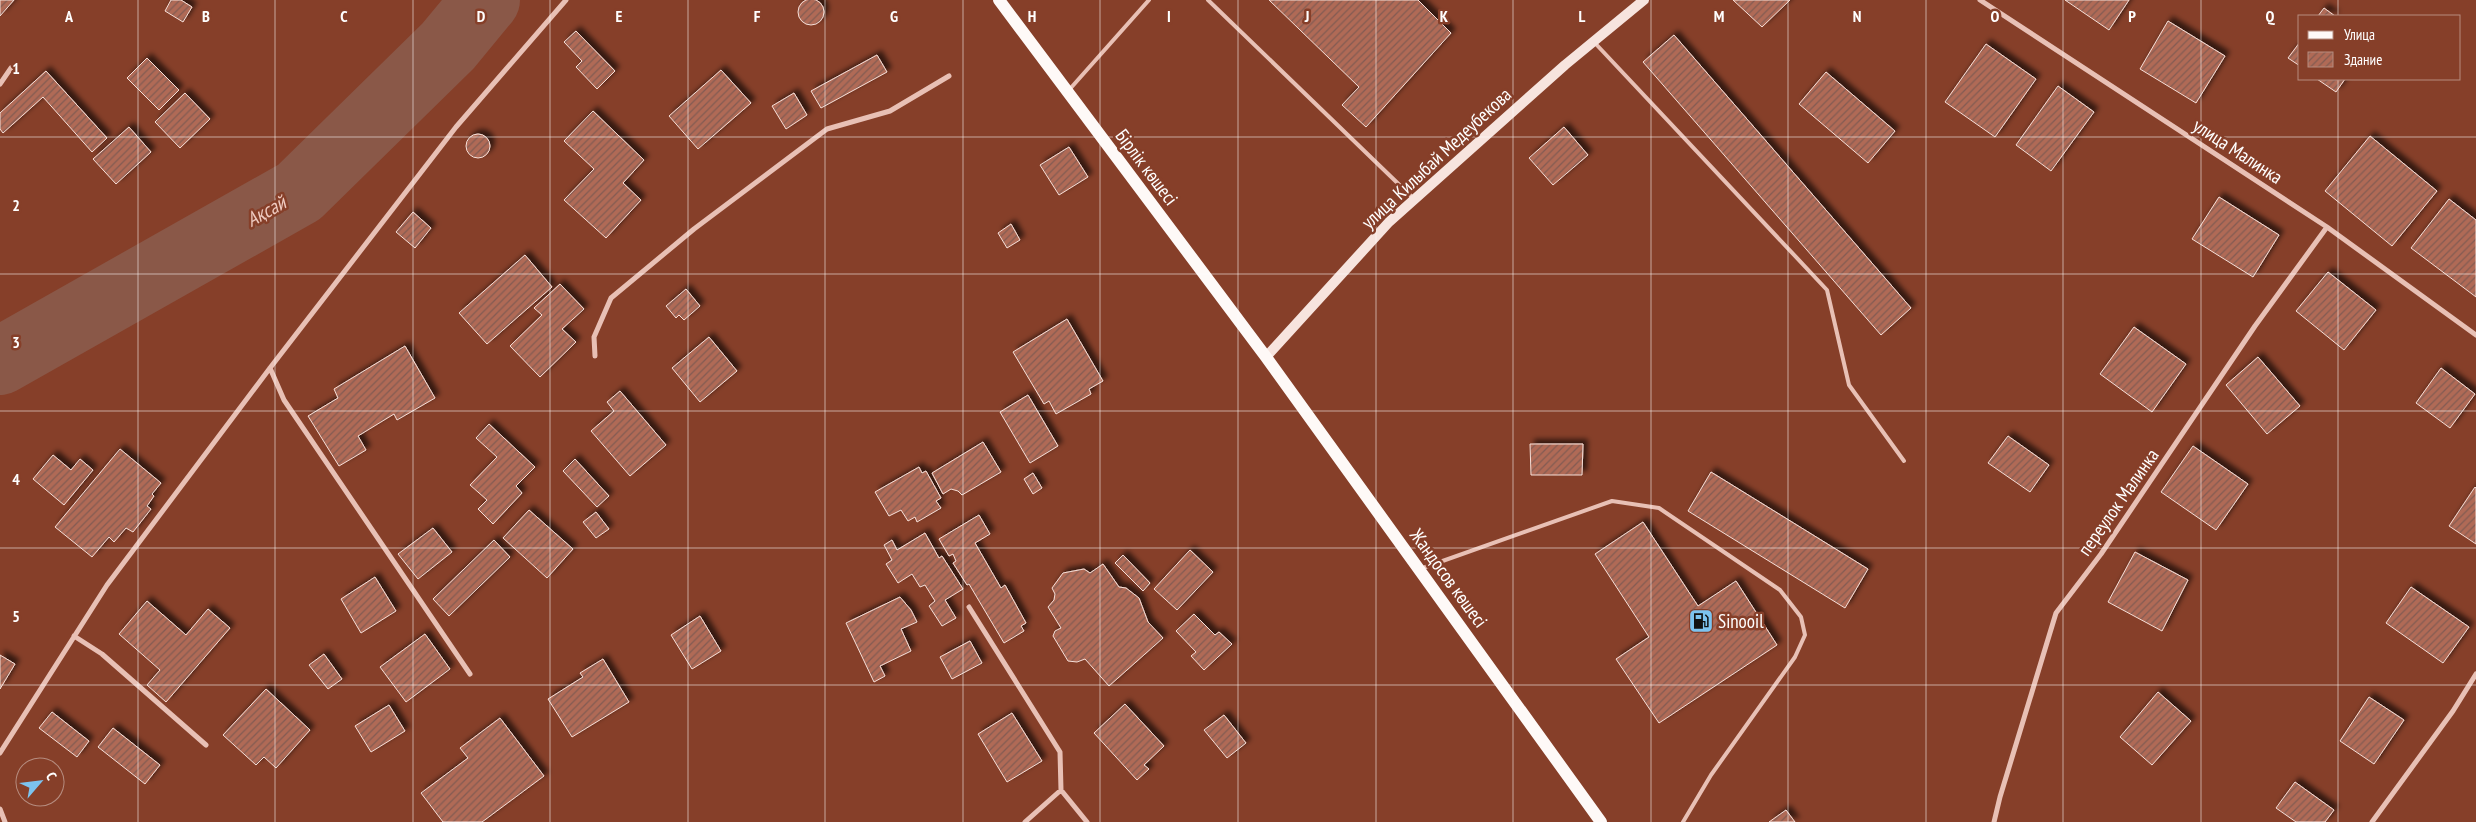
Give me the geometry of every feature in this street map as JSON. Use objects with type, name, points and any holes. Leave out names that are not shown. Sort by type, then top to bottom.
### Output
[{"type":"main road","name":"Бірлік көшесі","points":[[999,0],[1266,357]]},
{"type":"main road","name":"улица Килыбай Медеубекова","points":[[1266,357],[1389,222],[1565,65],[1644,0]]},
{"type":"main road","name":"Жандосов көшесі","points":[[1266,357],[1601,822]]},
{"type":"street","points":[[0,753],[107,585],[270,368],[456,127],[566,0]]},
{"type":"street","name":"улица Малинка","points":[[1980,0],[2328,228],[2476,334]]},
{"type":"street","points":[[0,84],[11,68]]},
{"type":"street","points":[[595,356],[594,337],[611,298],[694,229],[827,129],[890,111],[949,76]]},
{"type":"street","name":"переулок Малинка","points":[[1994,822],[2056,613],[2101,554],[2255,326],[2328,228]]},
{"type":"street","points":[[270,368],[284,400],[470,674]]},
{"type":"street","points":[[969,607],[1060,752],[1061,790],[1087,822]]},
{"type":"street","points":[[74,636],[102,654],[206,745]]},
{"type":"street","points":[[2372,822],[2453,710],[2476,674]]},
{"type":"street","points":[[1025,822],[1061,790]]},
{"type":"street","points":[[0,810],[5,822]]},
{"type":"lane","points":[[1067,92],[1149,0]]},
{"type":"lane","points":[[1208,0],[1414,199]]},
{"type":"lane","points":[[1594,42],[1827,290],[1849,385],[1904,461]]},
{"type":"lane","points":[[1419,569],[1612,501],[1659,508],[1780,590],[1800,616],[1804,635],[1795,658],[1711,774],[1683,822]]},
{"type":"building","points":[[811,-1],[820,3],[824,12],[820,21],[811,25],[802,21],[798,12],[802,3]]},
{"type":"building","points":[[0,0],[14,0],[0,16]]},
{"type":"building","points":[[171,0],[181,0],[192,7],[183,22],[165,11]]},
{"type":"building","points":[[1269,0],[1418,0],[1451,33],[1366,127],[1342,105],[1359,87]]},
{"type":"building","points":[[1733,0],[1790,0],[1762,27]]},
{"type":"building","points":[[2065,0],[2129,0],[2109,30]]},
{"type":"building","points":[[2324,8],[2334,15],[2319,15]]},
{"type":"building","points":[[2168,21],[2225,56],[2196,103],[2140,69]]},
{"type":"building","points":[[576,31],[615,71],[597,89],[576,67],[582,61],[564,42]]},
{"type":"building","points":[[1674,35],[1911,308],[1881,335],[1643,62]]},
{"type":"building","points":[[1986,44],[2036,79],[1995,137],[1945,102]]},
{"type":"building","points":[[2298,45],[2298,65],[2288,58]]},
{"type":"building","points":[[877,55],[887,72],[821,108],[811,91]]},
{"type":"building","points":[[147,58],[179,90],[159,110],[127,78]]},
{"type":"building","points":[[721,70],[751,103],[698,149],[669,116]]},
{"type":"building","points":[[46,71],[107,138],[92,152],[43,97],[3,133],[0,129],[0,113]]},
{"type":"building","points":[[1826,72],[1895,131],[1868,163],[1799,104]]},
{"type":"building","points":[[2318,80],[2344,80],[2336,92]]},
{"type":"building","points":[[2058,86],[2094,112],[2051,171],[2016,145]]},
{"type":"building","points":[[185,93],[210,119],[180,148],[155,122]]},
{"type":"building","points":[[794,93],[807,115],[786,129],[772,106]]},
{"type":"building","points":[[593,111],[644,160],[623,183],[641,200],[606,238],[564,200],[594,169],[564,141]]},
{"type":"building","points":[[129,127],[151,152],[116,184],[93,159]]},
{"type":"building","points":[[1564,127],[1588,155],[1553,185],[1529,158]]},
{"type":"building","points":[[478,134],[487,137],[490,146],[487,155],[478,158],[469,155],[466,146],[469,137]]},
{"type":"building","points":[[2370,136],[2437,191],[2392,246],[2325,191]]},
{"type":"building","points":[[1069,147],[1088,177],[1059,195],[1040,165]]},
{"type":"building","points":[[2219,197],[2279,235],[2253,277],[2192,239]]},
{"type":"building","points":[[2449,199],[2476,220],[2476,297],[2411,248]]},
{"type":"building","points":[[413,212],[431,228],[415,248],[396,232]]},
{"type":"building","points":[[1011,224],[1020,240],[1007,248],[998,233]]},
{"type":"building","points":[[525,255],[552,287],[487,344],[459,313]]},
{"type":"building","points":[[2328,272],[2376,310],[2344,350],[2296,311]]},
{"type":"building","points":[[560,284],[584,309],[562,329],[576,342],[540,377],[510,346],[542,315],[534,308]]},
{"type":"building","points":[[686,289],[700,306],[684,320],[679,315],[676,318],[666,306]]},
{"type":"building","points":[[1067,319],[1103,381],[1089,389],[1091,394],[1056,414],[1049,401],[1044,404],[1013,352]]},
{"type":"building","points":[[2134,327],[2186,364],[2152,412],[2100,374]]},
{"type":"building","points":[[709,337],[737,371],[700,402],[672,368]]},
{"type":"building","points":[[405,346],[435,398],[397,420],[394,414],[358,436],[366,450],[339,466],[308,416],[338,398],[334,389]]},
{"type":"building","points":[[2258,357],[2300,406],[2267,434],[2226,385]]},
{"type":"building","points":[[2441,368],[2475,394],[2450,428],[2416,403]]},
{"type":"building","points":[[620,391],[666,445],[630,476],[591,431],[614,411],[607,402]]},
{"type":"building","points":[[1028,395],[1058,446],[1030,463],[1000,412]]},
{"type":"building","points":[[489,424],[535,467],[516,486],[522,493],[493,524],[478,509],[487,500],[470,485],[497,457],[476,438]]},
{"type":"building","points":[[2008,436],[2049,465],[2030,492],[1988,463]]},
{"type":"building","points":[[983,442],[1001,472],[962,495],[958,491],[951,489],[943,494],[932,473]]},
{"type":"building","points":[[1530,444],[1583,444],[1582,475],[1531,475]]},
{"type":"building","points":[[2193,446],[2248,484],[2216,530],[2161,492]]},
{"type":"building","points":[[120,449],[161,483],[152,494],[154,496],[147,506],[151,509],[133,532],[126,528],[114,542],[109,537],[92,557],[55,527]]},
{"type":"building","points":[[53,455],[71,470],[80,459],[93,470],[64,505],[33,479]]},
{"type":"building","points":[[575,459],[609,496],[597,507],[563,471]]},
{"type":"building","points":[[919,467],[922,473],[926,471],[941,498],[936,501],[941,508],[917,522],[915,517],[908,521],[901,510],[889,516],[875,492]]},
{"type":"building","points":[[1711,472],[1868,569],[1845,608],[1688,511]]},
{"type":"building","points":[[1033,473],[1042,488],[1033,494],[1024,479]]},
{"type":"building","points":[[2476,488],[2476,544],[2449,526]]},
{"type":"building","points":[[529,510],[573,549],[547,578],[503,538]]},
{"type":"building","points":[[596,512],[609,529],[596,538],[583,522]]},
{"type":"building","points":[[979,515],[990,534],[975,543],[1001,588],[1005,585],[1026,623],[1021,626],[1024,631],[1004,643],[969,584],[967,585],[953,563],[956,561],[953,554],[949,556],[939,539]]},
{"type":"building","name":"Sinooil","points":[[1643,522],[1698,606],[1736,581],[1777,645],[1659,723],[1616,659],[1649,637],[1595,554]]},
{"type":"building","points":[[433,528],[452,552],[418,579],[398,554]]},
{"type":"building","points":[[925,533],[939,558],[942,556],[963,589],[945,600],[956,618],[942,626],[929,606],[935,601],[925,585],[920,587],[912,574],[898,583],[886,564],[892,560],[884,545],[892,540],[897,550]]},
{"type":"building","points":[[494,540],[510,557],[449,616],[433,599]]},
{"type":"building","points":[[1190,550],[1213,572],[1177,610],[1154,589]]},
{"type":"building","points":[[2135,552],[2188,580],[2162,631],[2108,602]]},
{"type":"building","points":[[1123,555],[1150,583],[1143,591],[1115,563]]},
{"type":"building","points":[[1103,564],[1119,587],[1126,588],[1139,598],[1148,622],[1163,638],[1109,686],[1085,659],[1077,662],[1068,661],[1053,636],[1055,631],[1061,628],[1048,607],[1054,600],[1055,594],[1052,588],[1063,573],[1084,569],[1090,573]]},
{"type":"building","points":[[375,577],[396,611],[361,633],[341,599]]},
{"type":"building","points":[[2411,587],[2469,627],[2443,663],[2386,623]]},
{"type":"building","points":[[900,597],[911,610],[917,622],[901,629],[911,651],[880,666],[885,676],[874,682],[846,623]]},
{"type":"building","points":[[147,601],[186,635],[208,609],[230,628],[166,702],[147,685],[160,670],[119,634]]},
{"type":"building","points":[[1194,614],[1215,635],[1219,632],[1232,644],[1204,670],[1191,656],[1196,652],[1176,631]]},
{"type":"building","points":[[700,616],[721,651],[692,669],[671,635]]},
{"type":"building","points":[[425,634],[450,669],[406,702],[380,667]]},
{"type":"building","points":[[970,641],[982,663],[952,679],[940,657]]},
{"type":"building","points":[[324,654],[342,679],[328,689],[309,665]]},
{"type":"building","points":[[0,655],[15,664],[0,689]]},
{"type":"building","points":[[603,659],[629,702],[572,737],[548,699],[583,677],[580,673]]},
{"type":"building","points":[[266,689],[310,730],[276,768],[264,757],[256,765],[223,735]]},
{"type":"building","points":[[2158,692],[2191,721],[2152,765],[2120,737]]},
{"type":"building","points":[[2369,697],[2404,720],[2374,764],[2340,741]]},
{"type":"building","points":[[1125,704],[1164,746],[1144,765],[1149,769],[1137,780],[1094,733]]},
{"type":"building","points":[[389,705],[405,731],[371,752],[355,726]]},
{"type":"building","points":[[52,712],[89,741],[77,757],[39,728]]},
{"type":"building","points":[[1012,713],[1042,761],[1007,782],[978,734]]},
{"type":"building","points":[[1224,715],[1246,743],[1227,758],[1204,730]]},
{"type":"building","points":[[500,718],[544,776],[482,822],[443,822],[421,793],[468,758],[460,748]]},
{"type":"building","points":[[113,728],[160,765],[145,784],[98,747]]},
{"type":"building","points":[[2295,782],[2334,810],[2325,822],[2296,822],[2276,808]]},
{"type":"building","points":[[1786,810],[1795,822],[1769,822]]},
{"type":"waterway","name":"Ақсай","points":[[0,361],[299,192],[448,46],[486,0]]},
{"type":"place","name":"Sinooil","points":[[1701,621]]}]
